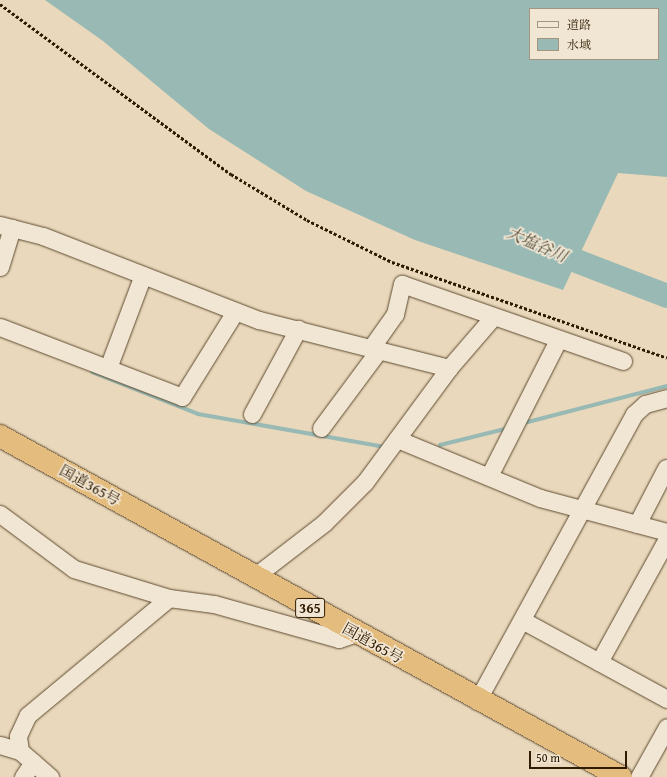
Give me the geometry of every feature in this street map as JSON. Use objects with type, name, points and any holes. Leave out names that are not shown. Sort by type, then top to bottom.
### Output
[{"type":"highway","name":"国道365号","points":[[0,436],[476,701],[621,777]]},
{"type":"street","points":[[0,267],[6,226],[143,275],[235,312],[449,368]]},
{"type":"street","points":[[108,368],[143,275]]},
{"type":"street","points":[[321,428],[375,349],[395,314],[402,284],[493,317],[521,323],[558,340],[623,361]]},
{"type":"street","points":[[0,326],[182,397],[235,312]]},
{"type":"street","points":[[254,577],[331,516],[365,482],[449,368],[493,317]]},
{"type":"street","points":[[252,414],[298,329]]},
{"type":"street","points":[[490,476],[558,340]]},
{"type":"street","points":[[476,701],[522,620],[634,414],[645,404],[667,398]]},
{"type":"street","points":[[397,439],[533,495],[581,510],[666,531],[599,662]]},
{"type":"street","points":[[637,524],[666,468]]},
{"type":"street","points":[[0,514],[74,569],[169,598],[214,604],[340,639],[356,633]]},
{"type":"street","points":[[20,751],[18,736],[28,715],[169,598]]},
{"type":"street","points":[[522,620],[667,699]]},
{"type":"street","points":[[638,777],[667,727]]},
{"type":"street","points":[[0,745],[20,751],[50,777]]},
{"type":"street","points":[[23,777],[32,762]]},
{"type":"path","points":[[0,4],[231,174],[307,220],[392,262],[667,358]]},
{"type":"water","points":[[45,0],[667,0],[667,177],[618,173],[563,290],[415,240],[306,191],[209,129],[103,41]]},
{"type":"waterway","name":"大塩谷川","points":[[548,250],[667,296]]},
{"type":"waterway","points":[[92,372],[198,414],[385,447]]},
{"type":"waterway","points":[[520,424],[667,386]]},
{"type":"waterway","points":[[440,445],[509,428]]}]
